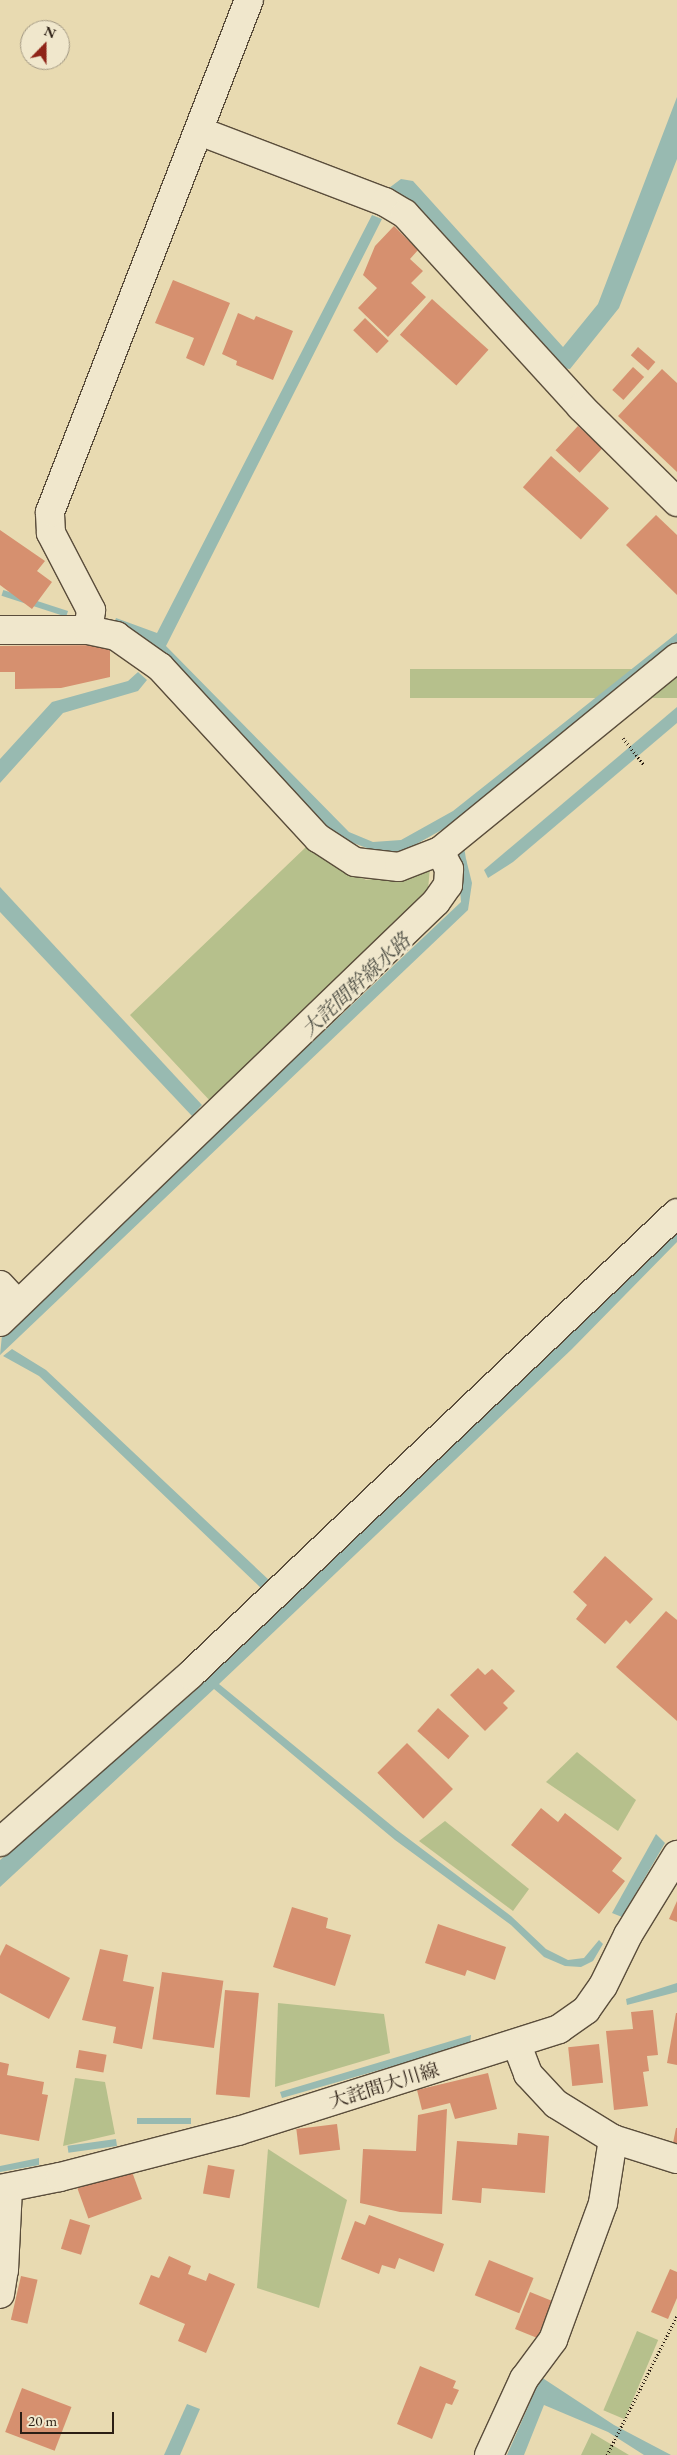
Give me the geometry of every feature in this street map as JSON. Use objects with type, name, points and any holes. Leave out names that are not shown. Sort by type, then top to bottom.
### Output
[{"type":"street","points":[[88,630],[90,610],[51,533],[50,512],[249,0]]},
{"type":"street","points":[[199,131],[385,202],[405,214],[581,407],[677,502]]},
{"type":"street","points":[[0,630],[88,630],[116,636],[160,667],[318,838],[355,862],[399,867],[440,851],[677,658]]},
{"type":"street","points":[[6,1304],[436,902],[448,885],[449,869],[440,851]]},
{"type":"street","points":[[0,1842],[190,1675],[677,1213]]},
{"type":"street","name":"大詫間大川線","points":[[4,2188],[238,2131],[516,2045],[559,2029],[586,2010],[603,1986],[628,1935],[677,1855]]},
{"type":"street","points":[[516,2045],[528,2074],[556,2104],[612,2139],[677,2159]]},
{"type":"street","points":[[490,2455],[524,2379],[553,2340],[602,2203],[612,2139]]},
{"type":"street","points":[[0,2294],[4,2270],[4,2188]]},
{"type":"path","points":[[625,741],[644,765]]},
{"type":"path","points":[[607,2455],[626,2423],[677,2316]]},
{"type":"green space","points":[[410,669],[677,669],[677,698],[410,698]]},
{"type":"green space","points":[[306,847],[366,880],[430,867],[428,890],[212,1103],[130,1015]]},
{"type":"green space","points":[[577,1752],[636,1800],[618,1831],[546,1782]]},
{"type":"green space","points":[[445,1821],[529,1889],[513,1911],[419,1841]]},
{"type":"green space","points":[[278,2003],[384,2014],[390,2053],[275,2087]]},
{"type":"green space","points":[[75,2078],[105,2082],[115,2134],[63,2146]]},
{"type":"green space","points":[[268,2149],[347,2200],[319,2308],[257,2288]]},
{"type":"green space","points":[[637,2331],[658,2340],[625,2419],[603,2410]]},
{"type":"green space","points":[[592,2433],[629,2455],[581,2455]]},
{"type":"water","points":[[677,97],[677,159],[619,308],[570,369],[560,368],[412,201],[389,188],[401,179],[413,181],[563,347],[598,304]]},
{"type":"water","points":[[372,215],[382,219],[166,646],[349,832],[373,842],[401,840],[453,811],[677,633],[677,646],[454,823],[404,851],[375,851],[337,837],[159,653],[114,623],[116,618],[157,633]]},
{"type":"water","points":[[3,590],[68,611],[66,617],[1,596]]},
{"type":"water","points":[[138,672],[147,680],[138,691],[63,713],[0,783],[0,759],[52,702],[128,681]]},
{"type":"water","points":[[677,707],[677,723],[513,862],[488,878],[484,870]]},
{"type":"water","points":[[466,859],[472,883],[468,910],[0,1355],[2,1335],[461,902],[458,863]]},
{"type":"water","points":[[0,887],[202,1105],[192,1116],[0,912]]},
{"type":"water","points":[[677,1231],[677,1242],[572,1349],[219,1684],[397,1830],[511,1916],[546,1949],[568,1960],[584,1958],[599,1940],[603,1944],[593,1961],[581,1967],[565,1966],[544,1957],[511,1925],[395,1840],[214,1689],[0,1887],[0,1860],[195,1691]]},
{"type":"water","points":[[12,1349],[46,1370],[270,1581],[261,1588],[39,1376],[3,1356]]},
{"type":"water","points":[[656,1834],[665,1843],[622,1917],[612,1913]]},
{"type":"water","points":[[677,1983],[677,1992],[627,2005],[626,1999]]},
{"type":"water","points":[[471,2035],[470,2044],[282,2098],[280,2092]]},
{"type":"water","points":[[137,2118],[191,2118],[191,2124],[137,2124]]},
{"type":"water","points":[[116,2139],[117,2146],[68,2153],[67,2146]]},
{"type":"water","points":[[39,2158],[39,2165],[0,2172],[0,2166]]},
{"type":"water","points":[[541,2377],[614,2425],[671,2455],[644,2455],[608,2432],[544,2405],[524,2455],[507,2455]]},
{"type":"water","points":[[187,2404],[200,2409],[180,2455],[164,2455]]},
{"type":"building","points":[[394,226],[418,250],[410,259],[423,271],[411,283],[426,297],[388,337],[358,308],[377,288],[363,275],[375,246]]},
{"type":"building","points":[[173,280],[230,303],[204,366],[186,358],[194,338],[155,323]]},
{"type":"building","points":[[432,299],[488,350],[456,386],[400,335]]},
{"type":"building","points":[[238,313],[254,320],[256,316],[293,331],[273,380],[236,365],[237,361],[222,354]]},
{"type":"building","points":[[365,318],[389,341],[377,353],[353,330]]},
{"type":"building","points":[[638,347],[655,362],[648,370],[631,355]]},
{"type":"building","points":[[633,367],[644,377],[623,400],[612,390]]},
{"type":"building","points":[[662,369],[677,383],[677,472],[618,416]]},
{"type":"building","points":[[578,426],[602,449],[580,473],[555,450]]},
{"type":"building","points":[[551,456],[609,508],[581,539],[523,487]]},
{"type":"building","points":[[656,515],[677,535],[677,595],[626,545]]},
{"type":"building","points":[[0,530],[45,561],[37,571],[52,582],[32,609],[0,585]]},
{"type":"building","points":[[110,645],[110,677],[61,688],[15,689],[15,672],[0,672],[0,646]]},
{"type":"building","points":[[605,1556],[653,1599],[630,1624],[626,1620],[605,1644],[576,1619],[587,1605],[573,1592]]},
{"type":"building","points":[[666,1611],[677,1620],[677,1721],[616,1667]]},
{"type":"building","points":[[478,1668],[485,1675],[492,1669],[515,1691],[503,1703],[508,1708],[485,1731],[450,1695]]},
{"type":"building","points":[[438,1708],[469,1736],[448,1759],[417,1731]]},
{"type":"building","points":[[407,1743],[453,1789],[423,1819],[377,1773]]},
{"type":"building","points":[[541,1808],[558,1822],[565,1813],[622,1858],[612,1871],[625,1881],[599,1914],[511,1845]]},
{"type":"building","points":[[677,1901],[677,1922],[669,1919]]},
{"type":"building","points":[[292,1907],[328,1918],[326,1928],[351,1935],[335,1986],[273,1967]]},
{"type":"building","points":[[438,1924],[506,1947],[495,1980],[467,1970],[465,1976],[425,1963]]},
{"type":"building","points":[[6,1944],[70,1978],[49,2019],[0,1993],[0,1956]]},
{"type":"building","points":[[100,1949],[128,1955],[123,1981],[154,1987],[142,2049],[113,2043],[116,2027],[82,2020]]},
{"type":"building","points":[[162,1972],[223,1981],[214,2048],[153,2039]]},
{"type":"building","points":[[225,1990],[259,1993],[250,2098],[216,2095]]},
{"type":"building","points":[[653,2010],[658,2055],[647,2056],[649,2071],[643,2072],[648,2106],[614,2110],[606,2031],[633,2029],[631,2012]]},
{"type":"building","points":[[677,2013],[677,2065],[667,2063]]},
{"type":"building","points":[[599,2044],[603,2083],[572,2086],[568,2047]]},
{"type":"building","points":[[79,2050],[107,2055],[103,2073],[76,2068]]},
{"type":"building","points":[[0,2062],[9,2064],[7,2075],[44,2082],[42,2094],[48,2095],[39,2141],[0,2134]]},
{"type":"building","points":[[488,2073],[497,2109],[455,2119],[450,2103],[422,2110],[417,2090]]},
{"type":"building","points":[[447,2109],[442,2214],[400,2212],[360,2203],[363,2149],[416,2151],[418,2115]]},
{"type":"building","points":[[337,2124],[340,2150],[299,2155],[296,2129]]},
{"type":"building","points":[[677,2128],[677,2144],[673,2143]]},
{"type":"building","points":[[518,2133],[549,2136],[545,2193],[482,2188],[481,2203],[452,2200],[457,2141],[517,2145]]},
{"type":"building","points":[[208,2165],[235,2170],[230,2198],[203,2194]]},
{"type":"building","points":[[131,2169],[142,2199],[88,2219],[77,2188]]},
{"type":"building","points":[[369,2215],[444,2244],[434,2272],[399,2258],[395,2269],[382,2265],[379,2274],[341,2259],[355,2221],[365,2225]]},
{"type":"building","points":[[70,2219],[90,2225],[81,2255],[61,2249]]},
{"type":"building","points":[[169,2256],[191,2266],[188,2274],[206,2281],[209,2273],[235,2284],[206,2353],[178,2341],[185,2324],[139,2304],[151,2275],[159,2278]]},
{"type":"building","points":[[489,2260],[534,2278],[519,2313],[475,2295]]},
{"type":"building","points":[[670,2269],[677,2272],[677,2298],[668,2319],[651,2312]]},
{"type":"building","points":[[21,2276],[38,2280],[27,2324],[11,2320]]},
{"type":"building","points":[[530,2292],[552,2301],[537,2338],[515,2329]]},
{"type":"building","points":[[420,2366],[456,2381],[453,2388],[459,2390],[452,2405],[446,2403],[432,2439],[397,2424]]},
{"type":"building","points":[[22,2388],[71,2407],[55,2451],[5,2432]]},
{"type":"waterway","name":"大詫間幹線水路","points":[[458,840],[463,872]]}]
